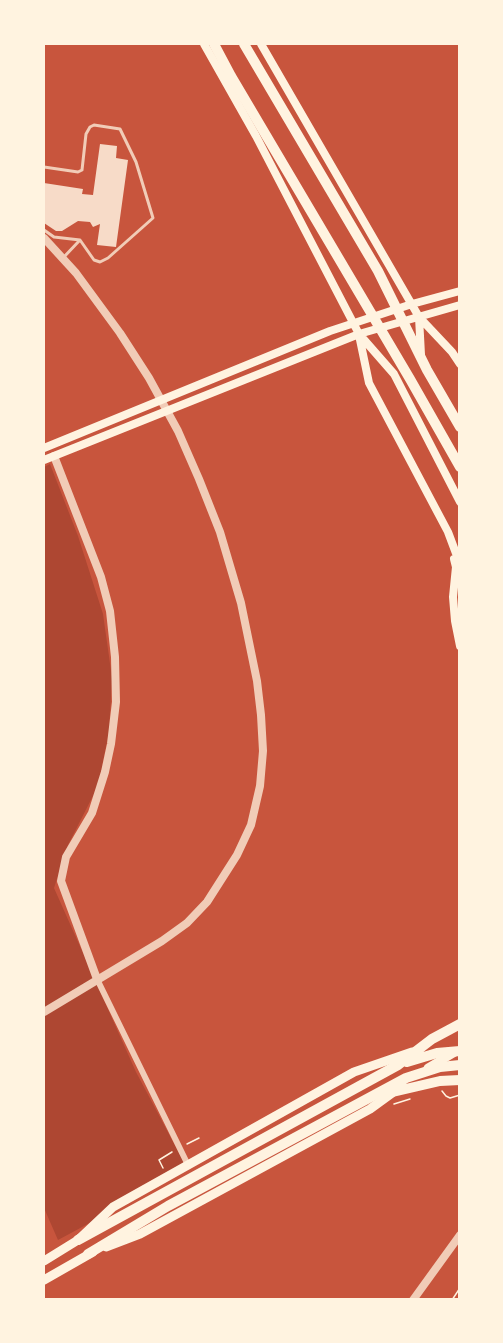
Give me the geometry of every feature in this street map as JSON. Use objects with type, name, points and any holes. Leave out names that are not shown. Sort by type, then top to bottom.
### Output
[{"type":"highway","points":[[214,44],[405,369],[459,466]]},
{"type":"highway","points":[[244,44],[378,272],[427,370],[459,427]]},
{"type":"highway","points":[[78,1240],[398,1065],[432,1039],[459,1024]]},
{"type":"highway","points":[[398,1065],[437,1053],[459,1050]]},
{"type":"highway","points":[[88,1254],[168,1206],[406,1078],[440,1067],[459,1065]]},
{"type":"highway","points":[[369,1097],[440,1081],[459,1080]]},
{"type":"main road","points":[[204,44],[256,136],[353,323],[358,334],[369,383],[448,532],[459,564]]},
{"type":"main road","points":[[261,44],[419,317],[452,352],[459,364]]},
{"type":"main road","points":[[44,448],[353,323],[459,291]]},
{"type":"main road","points":[[44,460],[358,334],[459,305]]},
{"type":"main road","points":[[419,317],[421,365],[459,432]]},
{"type":"main road","points":[[358,334],[393,374],[459,502]]},
{"type":"main road","points":[[448,532],[456,567],[454,609],[459,646]]},
{"type":"main road","points":[[44,1261],[78,1240],[113,1207],[354,1072],[429,1046],[459,1029]]},
{"type":"main road","points":[[44,1280],[88,1254],[140,1234],[360,1115],[438,1061],[459,1050]]},
{"type":"street","points":[[44,238],[63,258],[110,318],[161,399],[178,431],[214,516],[242,603],[250,639],[261,715],[263,751],[255,812],[246,837],[230,868],[207,902],[187,923],[162,941],[44,1012]]},
{"type":"street","points":[[54,456],[101,577],[110,611],[115,657],[116,702],[105,772],[92,813],[66,857],[61,881],[97,979],[188,1165]]},
{"type":"street","points":[[413,1299],[459,1235]]},
{"type":"lane","points":[[44,168],[78,172],[82,170],[86,134],[90,127],[94,125],[120,129],[136,162],[153,218],[108,258],[100,262],[94,260],[80,240],[54,237],[44,230]]},
{"type":"lane","points":[[63,258],[80,240]]},
{"type":"path","points":[[439,1085],[446,1096],[450,1098],[459,1095]]},
{"type":"path","points":[[452,1299],[459,1288]]},
{"type":"shaded area","points":[[50,464],[78,536],[103,614],[112,678],[109,732],[98,786],[68,845],[54,888],[136,1072],[188,1170],[58,1240],[44,1208],[44,467]]},
{"type":"building","points":[[100,144],[117,146],[116,158],[128,160],[116,247],[97,245],[100,224],[93,227],[90,222],[78,221],[62,231],[56,231],[44,223],[44,183],[83,189],[82,194],[93,195]]}]
